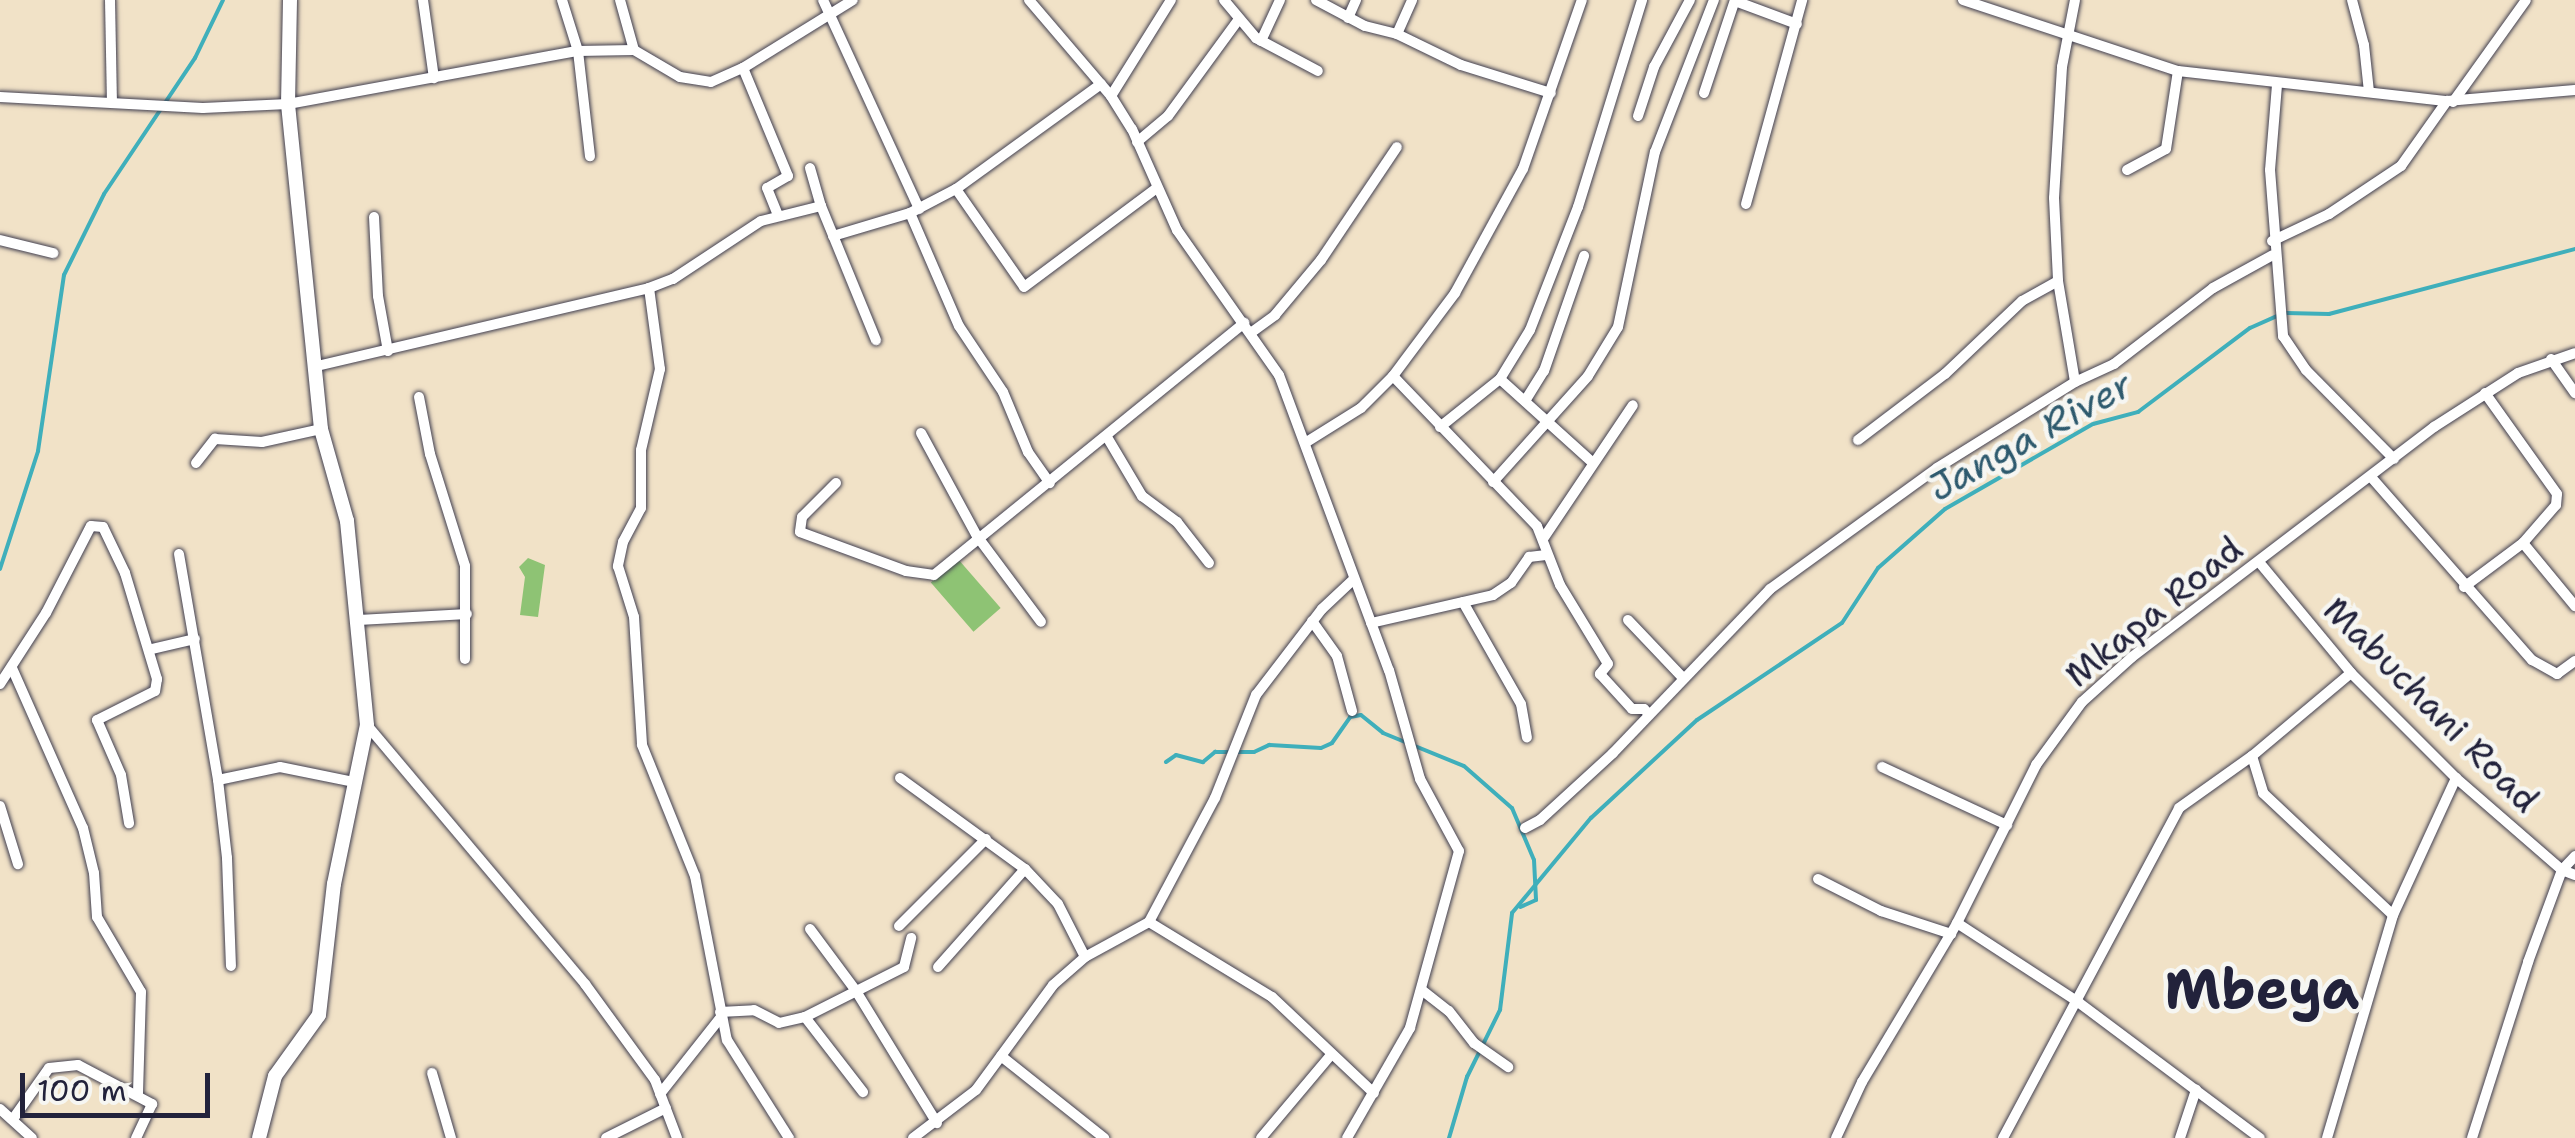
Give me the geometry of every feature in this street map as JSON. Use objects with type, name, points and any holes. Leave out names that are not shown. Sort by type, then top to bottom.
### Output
[{"type":"street","points":[[110,0],[112,103]]},
{"type":"street","points":[[258,1138],[275,1076],[320,1015],[334,884],[367,724],[347,521],[321,429],[318,366],[288,104],[290,0]]},
{"type":"street","points":[[424,0],[434,78]]},
{"type":"street","points":[[562,0],[578,52],[590,156]]},
{"type":"street","points":[[620,0],[634,50]]},
{"type":"street","points":[[824,0],[915,211],[959,326],[1003,392],[1028,452],[1050,483]]},
{"type":"street","points":[[0,96],[204,108],[288,104],[578,52],[634,50],[680,77],[702,82],[743,68],[853,0]]},
{"type":"street","points":[[1029,0],[1111,96],[1192,253],[1279,375],[1371,623],[1408,744],[1459,851],[1437,919],[1424,991],[1410,1028],[1350,1137]]},
{"type":"street","points":[[1111,96],[1172,0]]},
{"type":"street","points":[[1224,0],[1261,41],[1318,71]]},
{"type":"street","points":[[1261,41],[1280,0]]},
{"type":"street","points":[[1316,0],[1348,18],[1397,34],[1462,64],[1551,93]]},
{"type":"street","points":[[1348,18],[1356,0]]},
{"type":"street","points":[[1397,34],[1412,0]]},
{"type":"street","points":[[1305,443],[1361,408],[1393,376],[1426,337],[1488,239],[1523,169],[1582,0]]},
{"type":"street","points":[[1440,427],[1500,379],[1550,286],[1642,0]]},
{"type":"street","points":[[1638,116],[1654,67],[1690,0]]},
{"type":"street","points":[[1494,482],[1600,359],[1622,318],[1655,152],[1714,0]]},
{"type":"street","points":[[1704,92],[1735,0],[1797,24]]},
{"type":"street","points":[[1746,204],[1802,0]]},
{"type":"street","points":[[1962,0],[2178,71],[2277,85],[2450,101],[2575,90]]},
{"type":"street","points":[[2075,0],[2054,165],[2058,280],[2075,382]]},
{"type":"street","points":[[2352,0],[2364,45],[2369,92]]},
{"type":"street","points":[[2272,241],[2329,214],[2401,166],[2526,0]]},
{"type":"street","points":[[1137,142],[1168,116],[1239,19]]},
{"type":"street","points":[[743,68],[788,176],[768,188],[778,215]]},
{"type":"street","points":[[2127,170],[2166,149],[2178,71]]},
{"type":"street","points":[[833,236],[915,211],[956,189],[1101,84]]},
{"type":"street","points":[[2277,85],[2270,170],[2272,241],[2283,336],[2306,370],[2394,458]]},
{"type":"street","points":[[1252,332],[1275,314],[1320,260],[1397,147]]},
{"type":"street","points":[[810,168],[821,206],[876,340]]},
{"type":"street","points":[[956,189],[1024,287],[1156,188]]},
{"type":"street","points":[[318,366],[649,288],[673,279],[747,228],[778,215],[821,206]]},
{"type":"street","points":[[374,217],[378,296],[388,351]]},
{"type":"street","points":[[0,240],[53,253]]},
{"type":"street","points":[[1525,828],[1540,820],[1613,753],[1770,589],[1938,468],[2075,382],[2114,364],[2197,299],[2274,255]]},
{"type":"street","points":[[1525,401],[1544,371],[1584,256]]},
{"type":"street","points":[[1858,440],[1946,374],[2022,302],[2058,280]]},
{"type":"street","points":[[649,288],[658,333],[658,380],[641,450],[642,508],[623,542],[618,566],[634,616],[644,756],[695,876],[721,1014],[732,1050],[788,1138]]},
{"type":"street","points":[[836,483],[802,516],[799,526],[803,534],[920,575],[934,574],[1244,322]]},
{"type":"street","name":"Mkapa Road","points":[[1836,1138],[1862,1082],[1957,923],[2053,737],[2082,702],[2132,657],[2484,393],[2552,359],[2575,353]]},
{"type":"street","points":[[2552,359],[2575,392]]},
{"type":"street","points":[[1393,376],[1543,539],[1546,554],[1608,664],[1600,674],[1632,710],[1644,709],[1649,714]]},
{"type":"street","points":[[1500,379],[1592,464]]},
{"type":"street","points":[[2464,588],[2522,543],[2558,500],[2484,393]]},
{"type":"street","points":[[419,396],[430,454],[461,549],[467,614],[465,659]]},
{"type":"street","points":[[1543,539],[1633,405]]},
{"type":"street","points":[[196,463],[215,439],[262,442],[321,429]]},
{"type":"street","points":[[921,433],[978,536],[1041,622]]},
{"type":"street","points":[[1107,437],[1142,496],[1176,522],[1209,564]]},
{"type":"street","points":[[2371,477],[2464,588],[2543,670],[2557,674],[2575,661]]},
{"type":"street","points":[[0,684],[95,524],[103,527],[152,650],[155,691],[97,720],[121,775],[129,823]]},
{"type":"street","points":[[2522,543],[2575,606]]},
{"type":"street","points":[[178,554],[218,780],[227,858],[231,966]]},
{"type":"street","points":[[1371,623],[1504,589],[1529,558],[1546,554]]},
{"type":"street","name":"Mabuchani Road","points":[[2259,562],[2351,672],[2456,778],[2562,870],[2575,875]]},
{"type":"street","points":[[913,1138],[929,1134],[976,1090],[1031,1010],[1085,957],[1149,922],[1228,763],[1232,744],[1272,669],[1354,579]]},
{"type":"street","points":[[1464,602],[1521,704],[1527,738]]},
{"type":"street","points":[[359,620],[467,614]]},
{"type":"street","points":[[1628,620],[1684,678]]},
{"type":"street","points":[[1312,621],[1337,656],[1352,711]]},
{"type":"street","points":[[152,650],[195,639]]},
{"type":"street","points":[[12,668],[83,828],[94,873],[97,917],[141,992],[138,1096]]},
{"type":"street","points":[[2004,1138],[2178,808],[2252,756],[2351,672]]},
{"type":"street","points":[[367,724],[477,861],[585,984],[660,1094],[677,1138]]},
{"type":"street","points":[[2252,756],[2263,792],[2393,915]]},
{"type":"street","points":[[1882,766],[2006,825]]},
{"type":"street","points":[[218,780],[280,767],[354,782]]},
{"type":"street","points":[[900,778],[1024,869],[1058,904],[1085,957]]},
{"type":"street","points":[[2327,1138],[2393,915],[2456,778]]},
{"type":"street","points":[[0,806],[18,864]]},
{"type":"street","points":[[899,926],[986,839]]},
{"type":"street","points":[[2472,1138],[2562,870],[2575,856]]},
{"type":"street","points":[[938,967],[1024,869]]},
{"type":"street","points":[[1818,879],[1881,911],[1950,934]]},
{"type":"street","points":[[1149,922],[1272,997],[1374,1093]]},
{"type":"street","points":[[1957,923],[2078,1002],[2260,1138]]},
{"type":"street","points":[[810,929],[856,991],[937,1123]]},
{"type":"street","points":[[660,1094],[721,1014],[754,1010],[779,1024],[805,1017],[904,967],[911,938]]},
{"type":"street","points":[[1424,991],[1449,1011],[1474,1043],[1508,1067]]},
{"type":"street","points":[[805,1017],[863,1092]]},
{"type":"street","points":[[1260,1138],[1332,1055]]},
{"type":"street","points":[[1001,1056],[1104,1138]]},
{"type":"street","points":[[13,1119],[49,1068],[78,1064],[152,1104],[136,1138]]},
{"type":"street","points":[[432,1073],[451,1138]]},
{"type":"street","points":[[2180,1138],[2196,1090]]},
{"type":"street","points":[[0,1108],[32,1138]]},
{"type":"street","points":[[606,1138],[666,1108]]},
{"type":"green space","points":[[528,558],[545,565],[538,617],[520,615],[525,577],[519,567]]},
{"type":"green space","points":[[958,559],[1001,608],[973,632],[931,583]]},
{"type":"waterway","points":[[0,569],[38,451],[64,275],[104,194],[195,58],[223,0]]},
{"type":"waterway","name":"Janga River","points":[[1449,1138],[1467,1077],[1500,1010],[1512,913],[1591,818],[1697,720],[1842,623],[1878,568],[1945,509],[2093,424],[2138,412],[2250,328],[2283,313],[2329,314],[2575,249]]},
{"type":"waterway","points":[[1166,762],[1176,755],[1203,762],[1215,752],[1254,752],[1269,745],[1321,748],[1332,743],[1350,717],[1361,715],[1383,733],[1464,766],[1512,808],[1534,860],[1536,900],[1520,907]]},
{"type":"district","name":"Mbeya","points":[[2262,990]]}]
